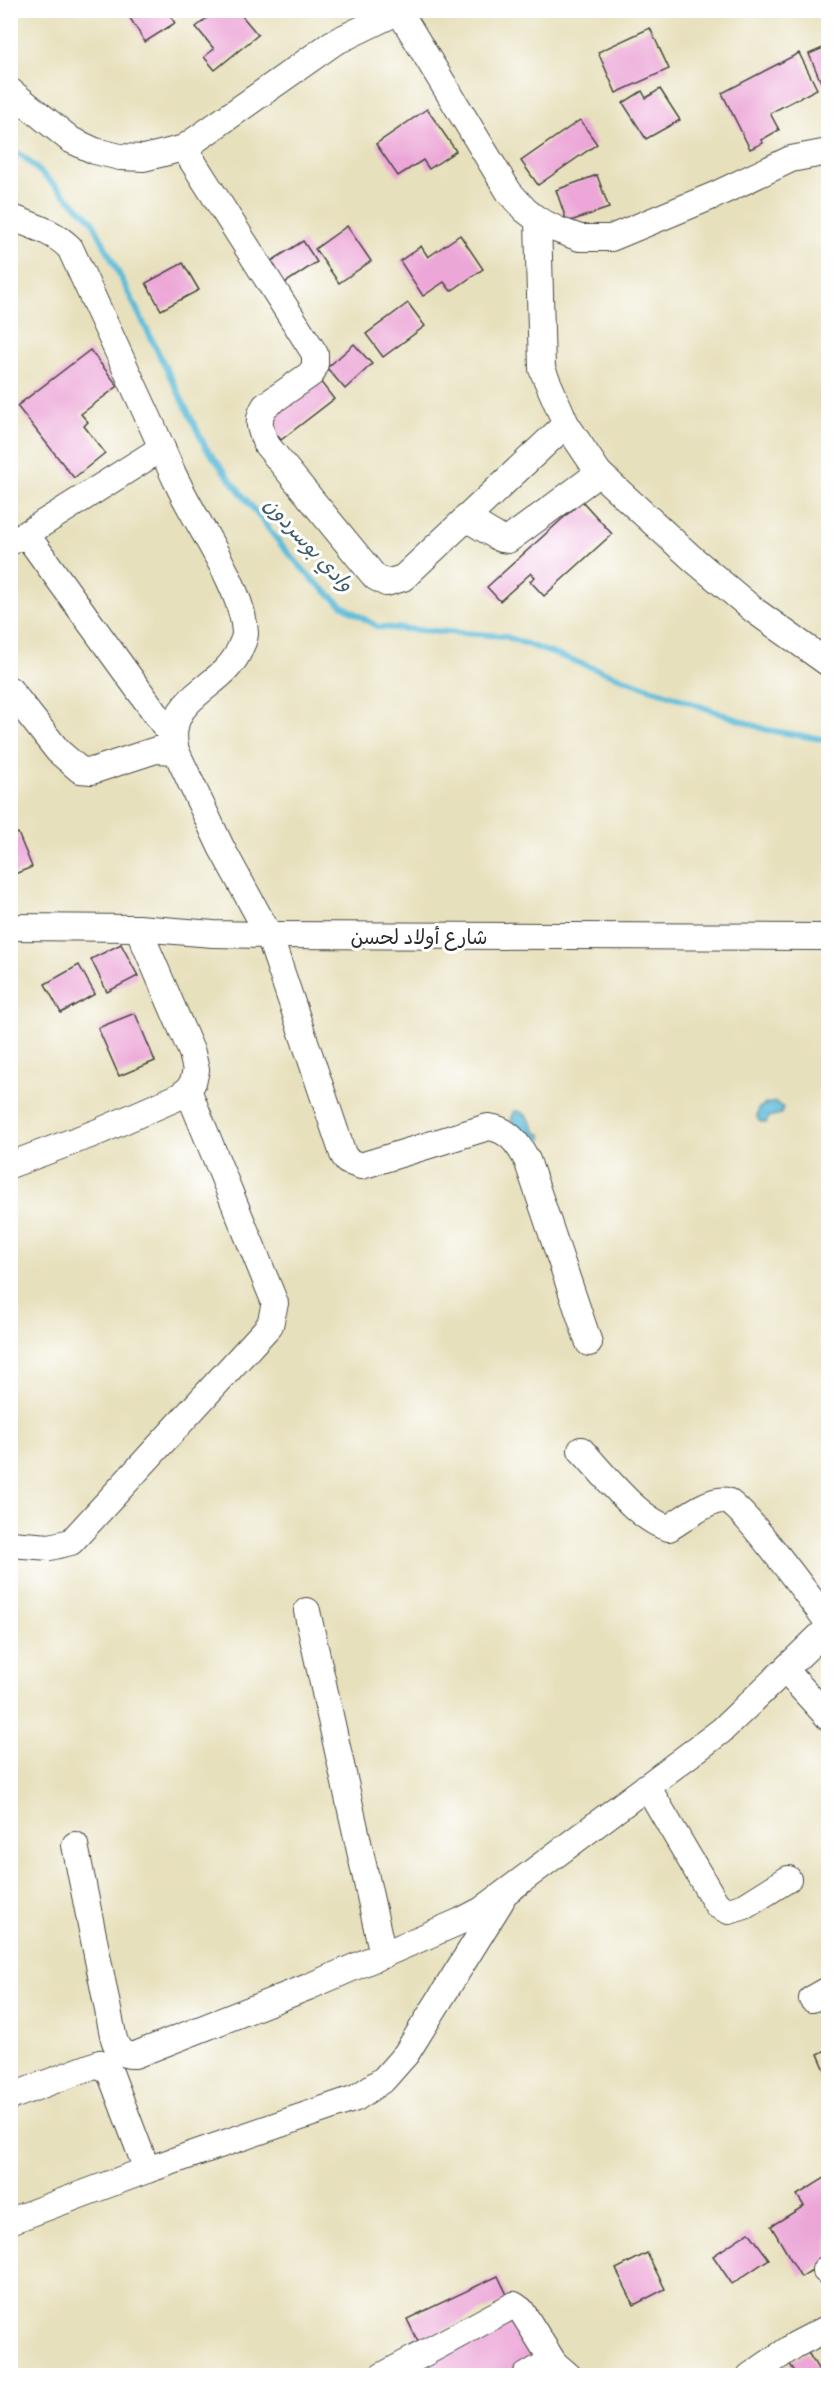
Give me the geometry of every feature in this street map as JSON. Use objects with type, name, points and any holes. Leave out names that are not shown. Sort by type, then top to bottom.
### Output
[{"type":"street","points":[[10,90],[71,140],[95,151],[120,157],[144,158],[184,148],[333,43],[400,11],[509,192],[525,210],[538,220],[580,238],[611,238],[716,195],[791,159],[828,152]]},
{"type":"street","points":[[184,148],[315,354],[312,373],[265,406],[260,413],[258,425],[266,444],[375,577],[386,583],[403,578],[566,424]]},
{"type":"street","points":[[10,217],[42,228],[59,237],[70,248],[177,483],[228,579],[239,609],[245,635],[239,654],[225,671],[187,703],[179,713],[173,726],[174,743]]},
{"type":"street","points":[[538,220],[542,369],[566,424],[599,473],[693,559],[755,611],[828,663]]},
{"type":"street","points":[[162,448],[18,538],[174,743],[221,847],[269,935],[347,1161],[361,1166],[371,1165],[488,1127],[498,1128],[508,1134],[519,1145],[527,1160],[589,1343]]},
{"type":"street","points":[[466,518],[501,539],[508,540],[599,473]]},
{"type":"street","points":[[10,690],[58,752],[80,770],[92,771],[174,743]]},
{"type":"street","name":"شارع أولاد لحسن","points":[[10,927],[138,928],[213,934],[269,935],[828,937]]},
{"type":"street","points":[[10,1165],[157,1107],[188,1090],[194,1082],[196,1070],[192,1053],[138,928]]},
{"type":"street","points":[[10,1544],[50,1547],[71,1542],[270,1325],[275,1304],[188,1090]]},
{"type":"street","points":[[581,1450],[644,1516],[657,1525],[669,1528],[716,1501],[727,1502],[745,1518],[828,1622]]},
{"type":"street","points":[[307,1611],[383,1955]]},
{"type":"street","points":[[75,1845],[112,2035],[116,2047],[121,2052],[135,2055],[298,1992],[461,1922],[482,1910],[721,1731],[786,1671],[828,1628]]},
{"type":"street","points":[[786,1671],[828,1717]]},
{"type":"street","points":[[647,1786],[717,1905],[729,1911],[745,1906],[788,1879]]},
{"type":"street","points":[[10,2221],[147,2170],[356,2098],[384,2079],[406,2054],[508,1891]]},
{"type":"street","points":[[10,2097],[100,2063],[111,2075],[147,2170]]},
{"type":"street","points":[[382,2376],[514,2305],[521,2310],[561,2369]]},
{"type":"street","points":[[750,2376],[795,2345],[828,2328]]},
{"type":"street","points":[[526,2376],[546,2364],[561,2369]]},
{"type":"water","points":[[776,1102],[783,1107],[781,1114],[769,1117],[766,1123],[759,1121],[757,1117],[759,1108]]},
{"type":"water","points":[[514,1111],[526,1115],[536,1132],[542,1135],[542,1139],[537,1143],[531,1141],[529,1145],[511,1121]]},
{"type":"building","points":[[125,10],[174,10],[169,14],[175,23],[145,42]]},
{"type":"building","points":[[217,10],[237,10],[258,35],[215,70],[204,57],[214,49],[196,27]]},
{"type":"building","points":[[650,28],[669,69],[616,93],[598,52]]},
{"type":"building","points":[[828,46],[828,84],[823,87],[809,54]]},
{"type":"building","points":[[799,53],[817,89],[770,113],[779,130],[761,140],[763,143],[750,149],[722,93]]},
{"type":"building","points":[[660,89],[680,120],[646,139],[623,103],[642,91],[646,98]]},
{"type":"building","points":[[427,109],[456,151],[429,169],[423,160],[398,176],[376,144]]},
{"type":"building","points":[[580,120],[597,144],[538,185],[521,161]]},
{"type":"building","points":[[597,175],[609,208],[567,222],[556,190]]},
{"type":"building","points":[[347,226],[371,261],[339,283],[315,249]]},
{"type":"building","points":[[460,235],[483,269],[451,291],[444,282],[423,296],[400,261],[421,246],[428,257]]},
{"type":"building","points":[[303,241],[317,262],[279,287],[265,265]]},
{"type":"building","points":[[183,263],[199,290],[161,310],[146,283]]},
{"type":"building","points":[[408,303],[425,326],[383,357],[366,334]]},
{"type":"building","points":[[354,344],[372,364],[345,389],[327,368]]},
{"type":"building","points":[[90,350],[118,386],[81,414],[88,422],[84,426],[105,453],[74,478],[17,406]]},
{"type":"building","points":[[316,376],[334,399],[281,440],[263,417]]},
{"type":"building","points":[[582,501],[612,534],[544,596],[530,581],[535,577],[531,573],[500,601],[487,587]]},
{"type":"building","points":[[18,833],[32,867],[10,876],[10,836]]},
{"type":"building","points":[[121,944],[138,976],[107,992],[91,959]]},
{"type":"building","points":[[79,965],[95,994],[61,1013],[45,984]]},
{"type":"building","points":[[135,1013],[155,1061],[119,1076],[98,1028]]},
{"type":"building","points":[[828,2049],[828,2077],[818,2054]]},
{"type":"building","points":[[828,2176],[828,2260],[801,2277],[771,2226],[804,2206],[797,2195]]},
{"type":"building","points":[[749,2232],[769,2259],[732,2284],[713,2256]]},
{"type":"building","points":[[647,2253],[665,2289],[634,2305],[616,2269]]},
{"type":"building","points":[[498,2276],[509,2299],[418,2342],[407,2319]]},
{"type":"building","points":[[516,2308],[545,2354],[508,2376],[402,2376]]},
{"type":"building","points":[[807,2351],[819,2370],[811,2376],[798,2376],[789,2363]]},
{"type":"waterway","name":"وادي بوسردون","points":[[10,149],[24,157],[92,220],[206,448],[282,546],[312,579],[343,606],[378,627],[504,636],[767,730],[828,740]]}]
